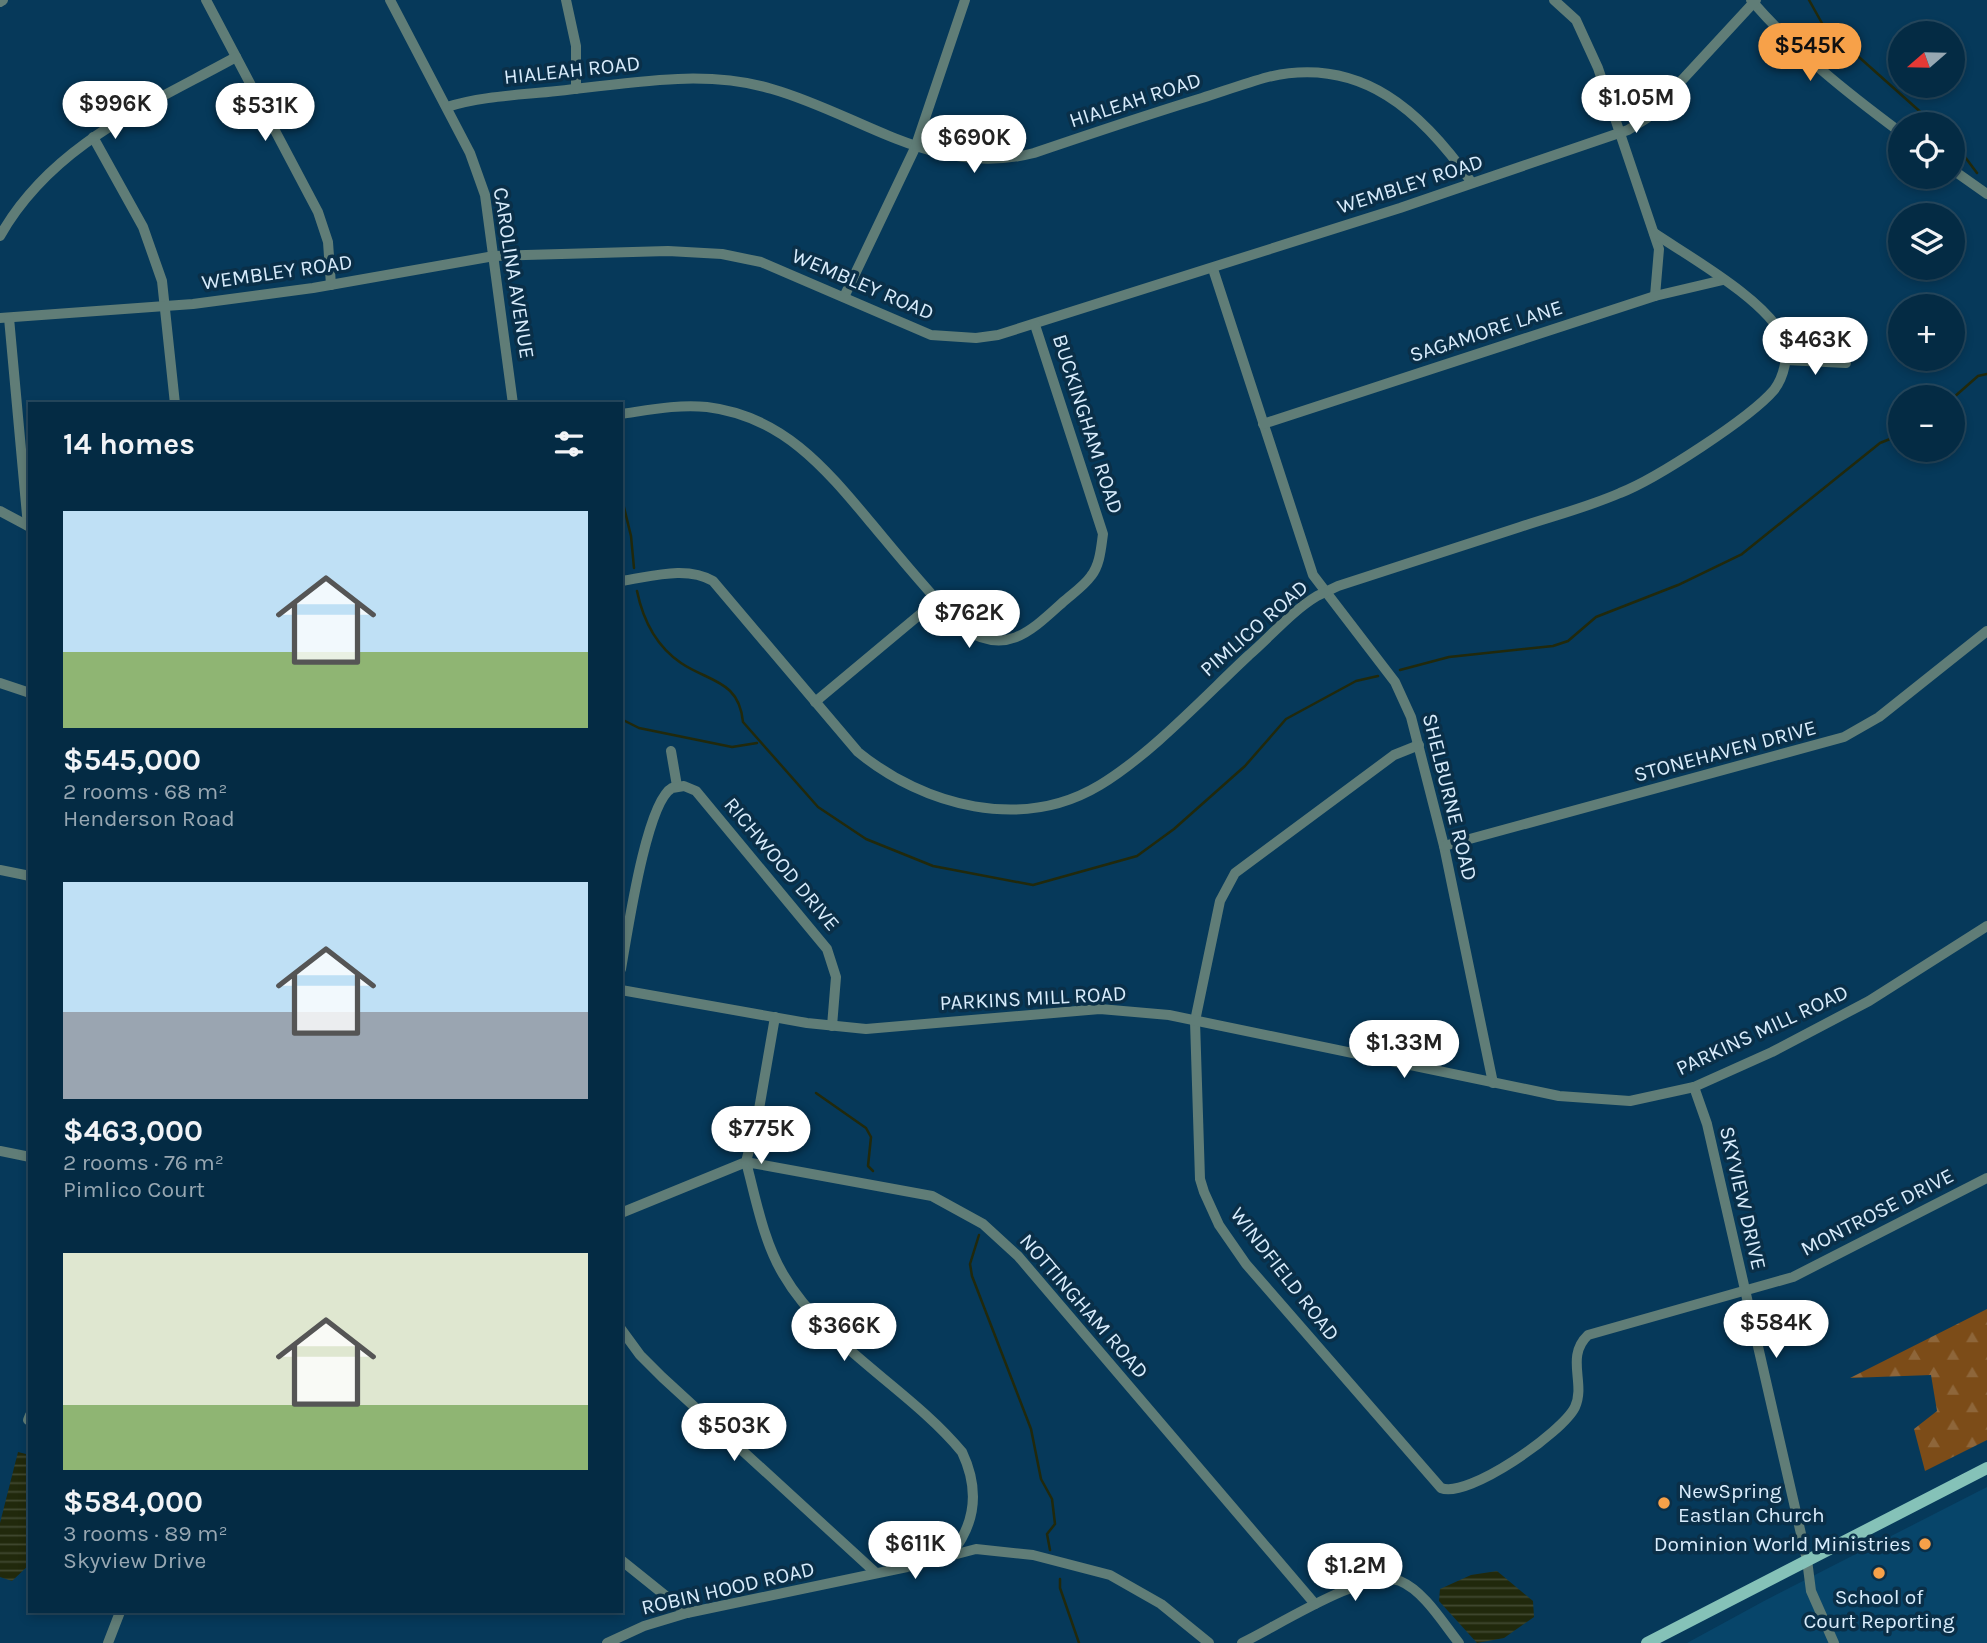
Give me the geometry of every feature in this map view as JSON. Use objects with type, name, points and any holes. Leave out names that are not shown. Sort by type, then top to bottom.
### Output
[{"type":"main road","points":[[1647,1643],[1987,1468]]},
{"type":"street","points":[[205,0],[323,223],[328,242],[331,285]]},
{"type":"street","name":"CAROLINA AVENUE","points":[[390,0],[447,107],[480,178],[488,208],[513,402]]},
{"type":"street","points":[[566,0],[576,46],[576,89]]},
{"type":"street","points":[[845,297],[915,148],[965,0]]},
{"type":"street","points":[[1553,0],[1576,20],[1585,34],[1654,233],[1660,258],[1655,296]]},
{"type":"street","points":[[1753,1],[1774,29],[1812,65],[1888,123]]},
{"type":"street","name":"WEMBLEY ROAD","points":[[4,318],[167,307],[331,285],[494,256],[607,251],[722,254],[789,272],[906,326],[949,338],[998,335],[1213,268],[1619,134],[1647,118],[1753,1]]},
{"type":"street","points":[[0,236],[36,184],[69,152],[236,57]]},
{"type":"street","name":"HIALEAH ROAD","points":[[447,107],[504,97],[699,78],[754,84],[821,105],[915,148],[978,160],[1014,158],[1269,77],[1314,74],[1357,81],[1404,106],[1439,138],[1472,183]]},
{"type":"street","points":[[93,137],[148,239],[165,289],[175,402]]},
{"type":"street","points":[[1965,178],[1987,194]]},
{"type":"street","points":[[1654,233],[1766,313],[1778,326],[1785,342],[1786,359],[1846,363]]},
{"type":"street","name":"SHELBURNE ROAD","points":[[1213,268],[1313,575],[1395,682],[1408,710],[1444,846],[1493,1083]]},
{"type":"street","name":"SAGAMORE LANE","points":[[1263,424],[1655,296],[1723,280]]},
{"type":"street","points":[[4,318],[28,519]]},
{"type":"street","name":"BUCKINGHAM ROAD","points":[[623,414],[669,407],[709,408],[745,416],[784,434],[828,471],[936,601],[964,629],[989,640],[1014,639],[1036,627],[1091,576],[1097,565],[1103,534],[1035,325]]},
{"type":"street","name":"PIMLICO ROAD","points":[[623,581],[695,573],[713,581],[858,752],[883,773],[909,787],[943,800],[984,808],[1049,803],[1088,791],[1107,780],[1159,738],[1310,601],[1326,592],[1621,493],[1691,452],[1756,406],[1780,381],[1786,359]]},
{"type":"street","points":[[0,511],[28,526]]},
{"type":"street","points":[[815,702],[936,601]]},
{"type":"street","name":"STONEHAVEN DRIVE","points":[[1444,846],[1844,737],[1879,717],[1987,631]]},
{"type":"street","points":[[0,683],[28,691]]},
{"type":"street","name":"WINDFIELD ROAD","points":[[1419,745],[1394,755],[1236,873],[1220,901],[1195,1021],[1200,1179],[1210,1210],[1246,1264],[1441,1488],[1447,1490],[1465,1488],[1489,1477],[1569,1417],[1577,1401],[1576,1357],[1582,1340],[1588,1335],[1745,1291]]},
{"type":"street","points":[[623,959],[648,837],[659,802],[667,790],[677,786],[671,751]]},
{"type":"street","name":"RICHWOOD DRIVE","points":[[677,786],[696,791],[827,949],[836,977],[832,1026]]},
{"type":"street","points":[[0,870],[28,876]]},
{"type":"street","name":"PARKINS MILL ROAD","points":[[623,990],[775,1017],[866,1029],[1100,1009],[1169,1015],[1559,1096],[1606,1101],[1658,1097],[1694,1087],[1773,1052],[1869,1001],[1987,926]]},
{"type":"street","points":[[775,1017],[758,1115],[746,1162],[766,1237],[785,1277],[828,1328],[962,1452],[971,1475],[974,1498],[967,1530],[951,1554]]},
{"type":"street","name":"SKYVIEW DRIVE","points":[[1694,1087],[1707,1124],[1807,1560],[1811,1591],[1834,1643]]},
{"type":"street","points":[[0,1151],[28,1157]]},
{"type":"street","points":[[623,1212],[746,1162]]},
{"type":"street","name":"NOTTINGHAM ROAD","points":[[746,1162],[912,1191],[942,1200],[983,1224],[1018,1256],[1315,1604]]},
{"type":"street","name":"MONTROSE DRIVE","points":[[1745,1291],[1793,1277],[1987,1178]]},
{"type":"street","points":[[623,1332],[640,1355],[662,1377],[876,1573]]},
{"type":"street","name":"ROBIN HOOD ROAD","points":[[607,1643],[644,1626],[687,1613],[976,1549],[1033,1555],[1097,1570],[1161,1604],[1209,1643]]},
{"type":"street","points":[[623,1562],[687,1613]]},
{"type":"street","points":[[1242,1643],[1315,1604],[1368,1582],[1398,1580],[1421,1597],[1459,1643]]},
{"type":"street","points":[[108,1643],[120,1613]]},
{"type":"shaded area","points":[[18,1452],[28,1454],[28,1566],[12,1581],[0,1577],[0,1523]]},
{"type":"shaded area","points":[[1987,1487],[1987,1643],[1687,1643],[1764,1601]]},
{"type":"shaded area","points":[[1497,1571],[1533,1601],[1534,1617],[1504,1638],[1477,1643],[1439,1601],[1440,1589],[1471,1575]]},
{"type":"green space","points":[[1987,1309],[1987,1440],[1925,1471],[1914,1429],[1937,1411],[1931,1375],[1850,1378]]},
{"type":"waterway","points":[[1809,0],[1823,25],[1921,112]]},
{"type":"waterway","points":[[1965,157],[1977,173]]},
{"type":"waterway","points":[[1965,387],[1978,376],[1987,374]]},
{"type":"waterway","points":[[1400,670],[1449,657],[1553,646],[1568,641],[1596,617],[1678,585],[1742,554],[1880,443],[1888,440]]},
{"type":"waterway","points":[[623,503],[631,536],[634,568]]},
{"type":"waterway","points":[[637,591],[647,622],[664,649],[681,663],[729,690],[736,698],[743,722],[818,807],[866,839],[933,866],[1033,885],[1137,856],[1174,829],[1245,766],[1286,719],[1356,681],[1378,676]]},
{"type":"waterway","points":[[623,720],[639,728],[732,747],[757,743]]},
{"type":"waterway","points":[[816,1093],[866,1128],[871,1137],[868,1166],[873,1171]]},
{"type":"waterway","points":[[979,1235],[970,1264],[972,1276],[1031,1429],[1041,1479],[1052,1499],[1055,1524],[1047,1534],[1050,1550]]},
{"type":"waterway","points":[[1060,1579],[1060,1588],[1079,1643]]},
{"type":"place","name":"NewSpring Eastlan Church","points":[[1664,1503]]},
{"type":"place","name":"Dominion World Ministries","points":[[1925,1544]]},
{"type":"place","name":"School of Court Reporting","points":[[1879,1573]]}]
